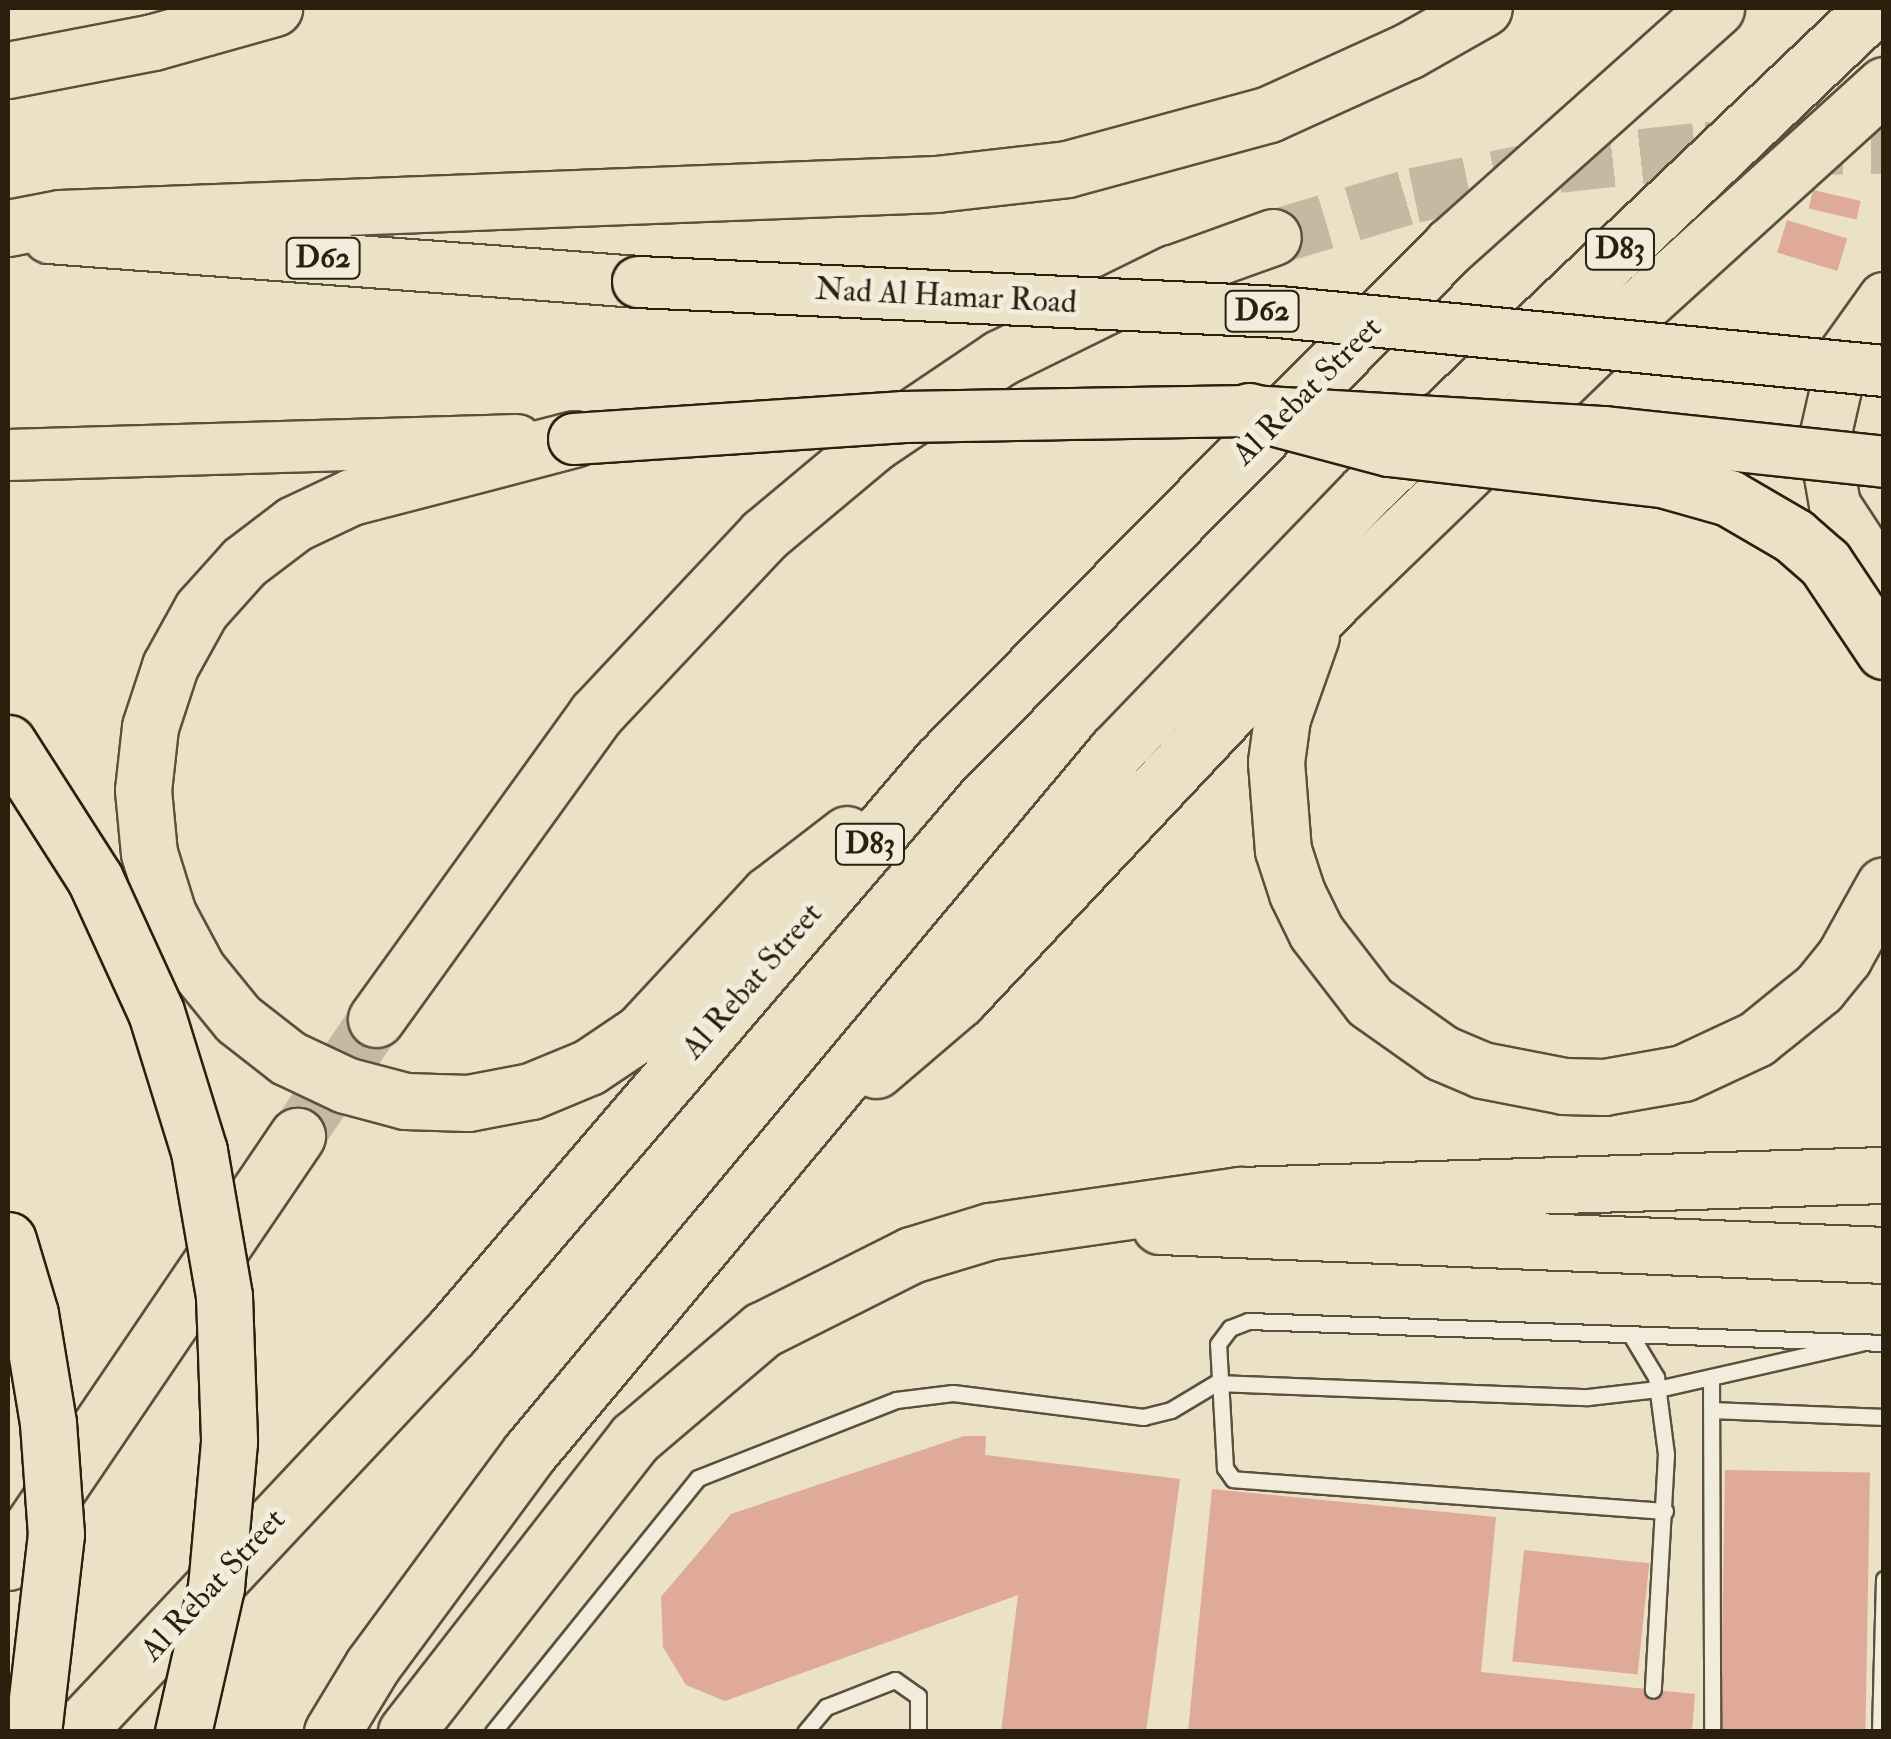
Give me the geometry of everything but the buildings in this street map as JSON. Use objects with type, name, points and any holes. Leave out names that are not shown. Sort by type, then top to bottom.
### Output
[{"type":"highway","points":[[8,70],[153,42],[274,8]]},
{"type":"highway","points":[[8,232],[60,218],[936,184],[1051,172],[1132,156],[1269,114],[1408,51],[1484,8]]},
{"type":"highway","name":"Al Rebat Street","points":[[76,1732],[451,1333],[940,762],[1450,246],[1716,8]]},
{"type":"highway","name":"D83","points":[[332,1732],[372,1666],[529,1453],[1037,840],[1366,490],[1874,8]]},
{"type":"highway","points":[[790,1136],[959,999],[1336,598],[1604,339],[1884,85]]},
{"type":"highway","points":[[376,1020],[596,714],[764,535],[874,443],[1000,358],[1173,273],[1273,237]]},
{"type":"highway","points":[[1249,411],[1389,448],[1662,479],[1729,498],[1794,536],[1824,563],[1884,652]]},
{"type":"highway","points":[[574,439],[351,496],[294,524],[244,562],[194,624],[170,666],[150,726],[143,790],[149,853],[168,914],[198,970],[238,1019],[288,1058],[344,1085],[406,1101],[468,1103],[531,1091],[589,1067],[641,1032],[769,894],[940,762]]},
{"type":"highway","points":[[1336,598],[1312,635],[1282,718],[1276,762],[1284,850],[1309,919],[1340,969],[1404,1030],[1442,1053],[1482,1070],[1564,1086],[1644,1082],[1696,1068],[1756,1039],[1819,988],[1844,957],[1884,886]]},
{"type":"highway","points":[[8,742],[96,879],[156,1012],[199,1151],[224,1296],[229,1442],[216,1587],[183,1732]]},
{"type":"highway","points":[[8,1562],[297,1136]]},
{"type":"highway","points":[[406,1732],[581,1501],[696,1380],[762,1330],[911,1255],[1072,1216],[1240,1194],[1884,1175]]},
{"type":"highway","points":[[1072,1216],[1212,1233],[1884,1255]]},
{"type":"highway","points":[[8,1240],[42,1387],[56,1534],[33,1732]]},
{"type":"main road","name":"Nad Al Hamar Road","points":[[8,232],[638,282],[1279,312],[1884,370]]},
{"type":"main road","points":[[1884,298],[1844,354],[1824,442],[1835,505],[1884,580]]},
{"type":"main road","points":[[8,455],[574,439],[904,417],[1249,411],[1605,432],[1884,462]]},
{"type":"lane","points":[[1665,1511],[1236,1480],[1226,1472],[1216,1384],[1222,1335],[1248,1321],[1884,1344]]},
{"type":"lane","points":[[1632,1337],[1658,1389],[1665,1511],[1653,1690]]},
{"type":"lane","points":[[493,1732],[674,1502],[728,1462],[916,1396],[973,1394],[1143,1417],[1171,1410],[1216,1384],[1569,1398],[1658,1389],[1860,1343]]},
{"type":"lane","points":[[1711,1376],[1712,1732]]},
{"type":"lane","points":[[1712,1410],[1884,1417]]},
{"type":"lane","points":[[1880,1732],[1884,1579]]},
{"type":"lane","points":[[805,1732],[826,1707],[896,1680],[918,1696],[918,1732]]},
{"type":"tunnel","points":[[1273,237],[1414,195],[1558,165],[1705,149],[1884,146]]},
{"type":"tunnel","points":[[297,1136],[376,1019]]}]
